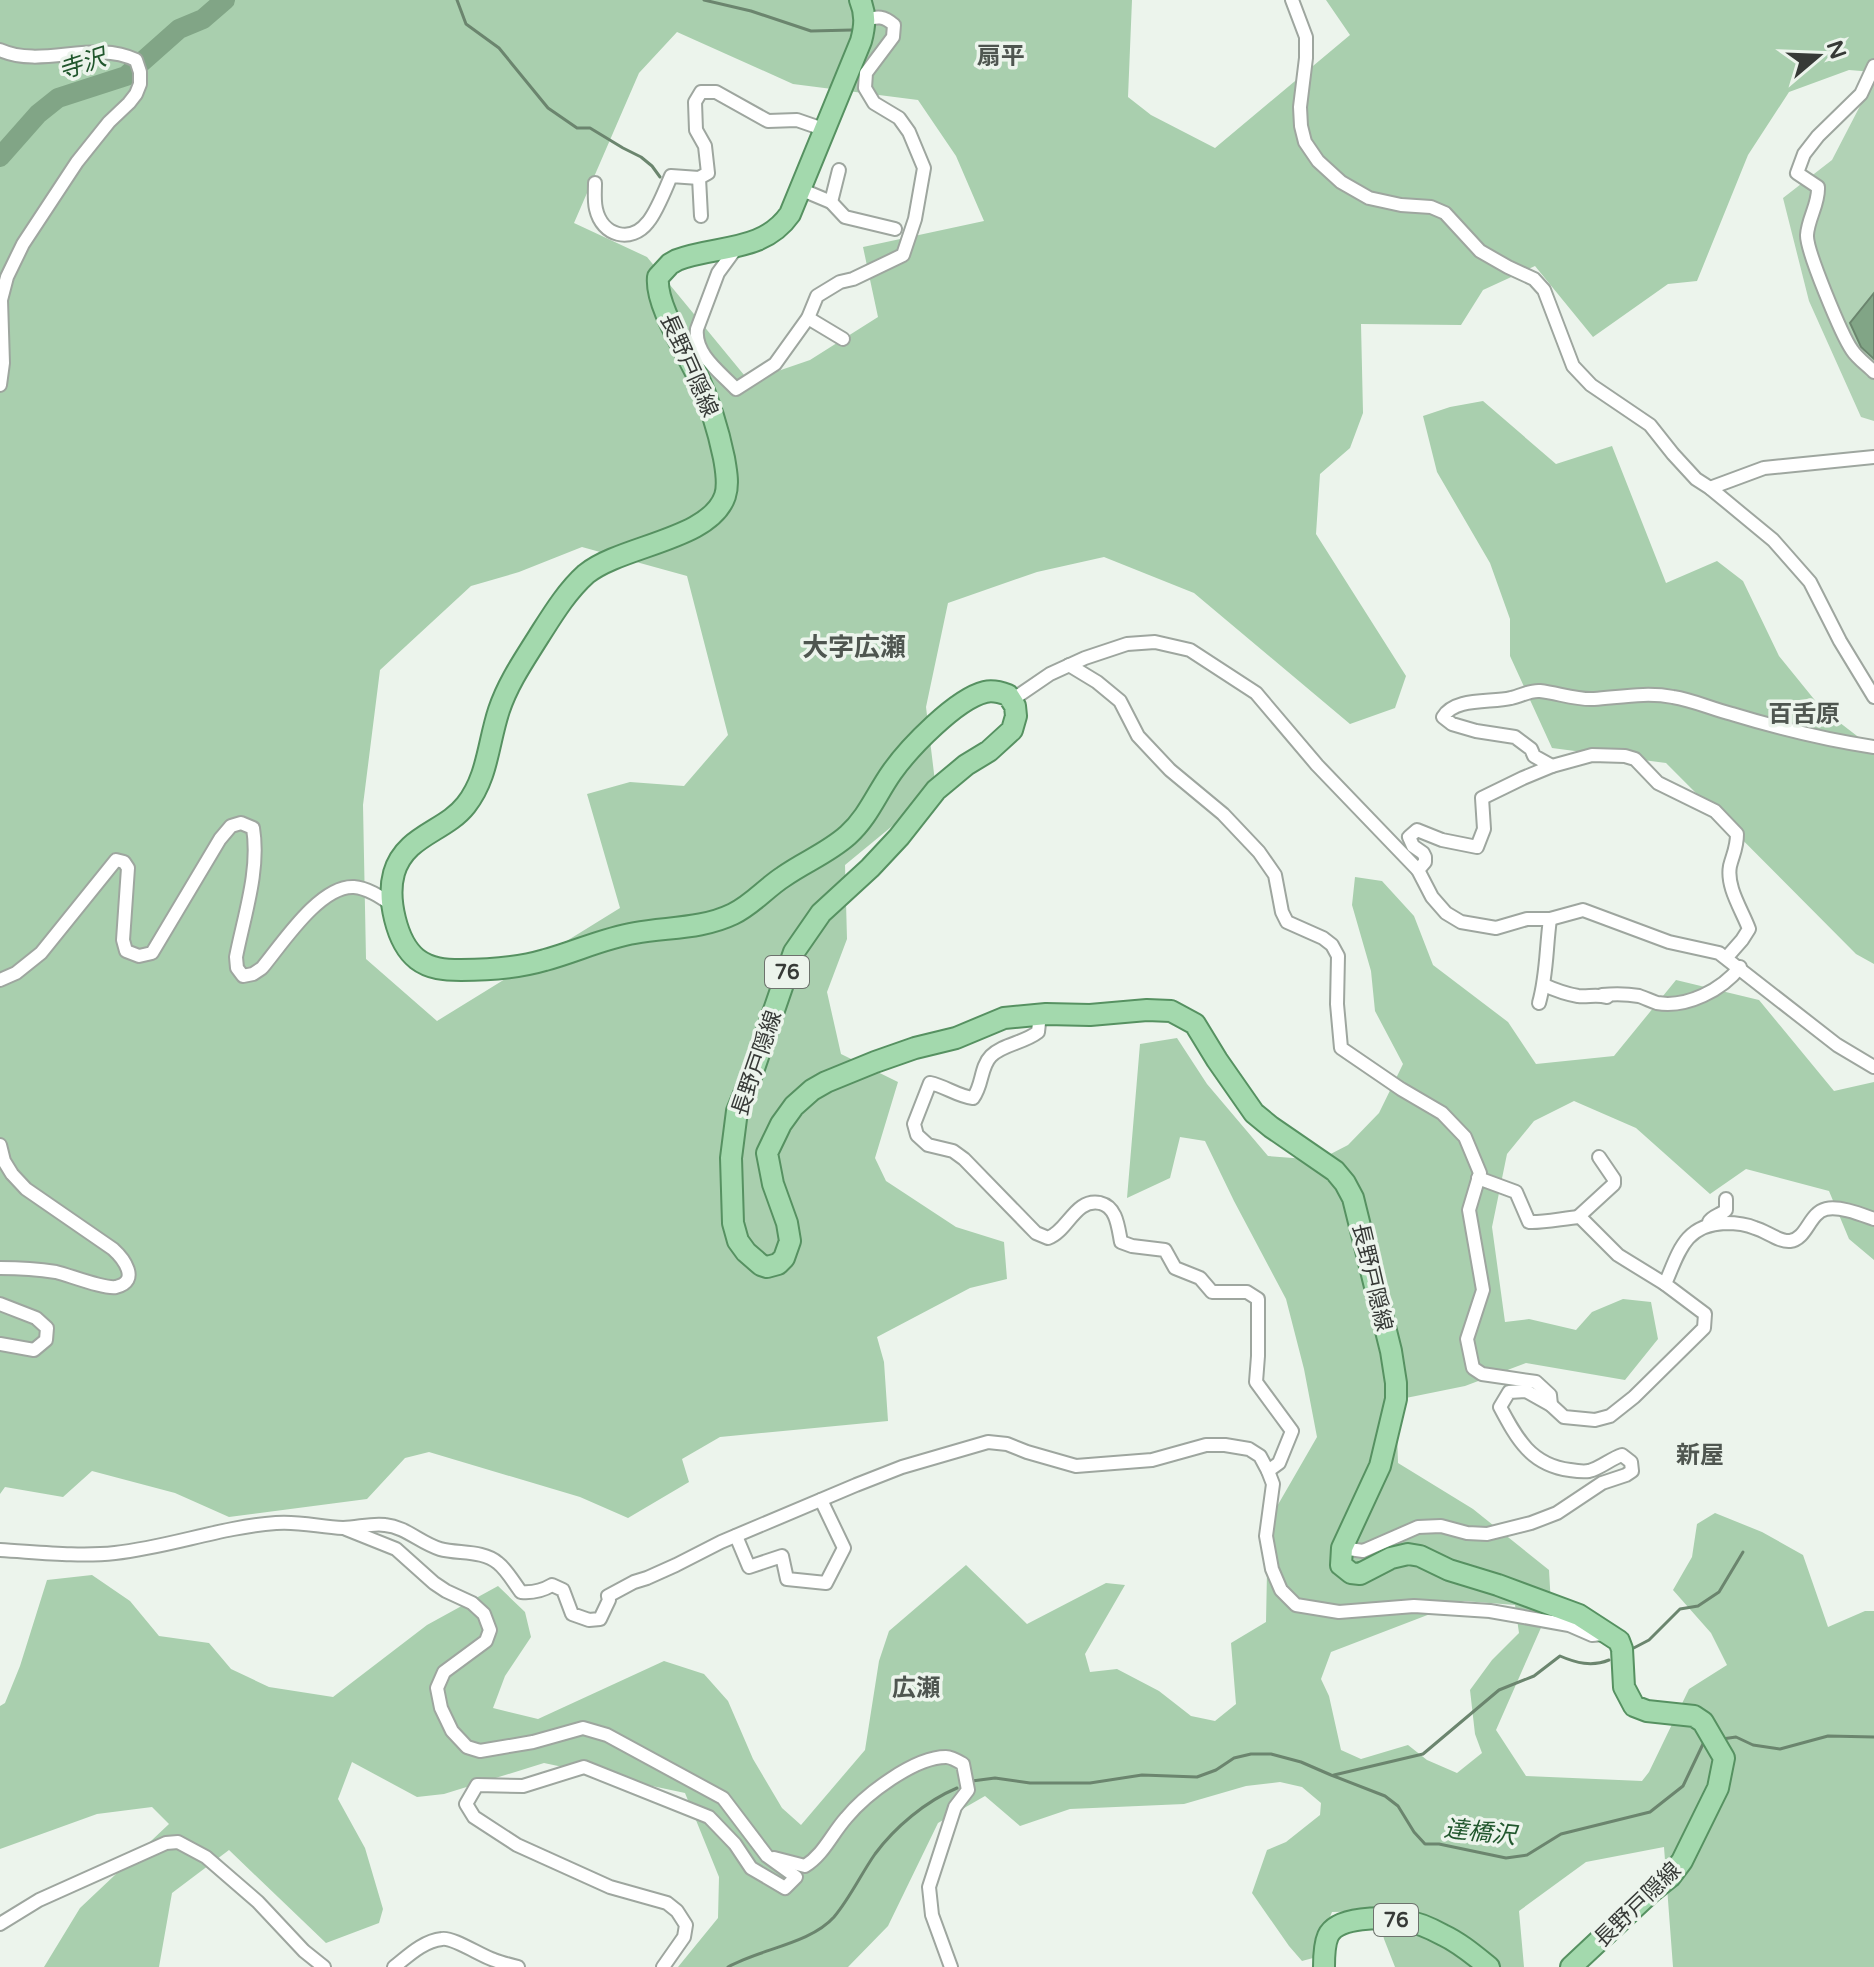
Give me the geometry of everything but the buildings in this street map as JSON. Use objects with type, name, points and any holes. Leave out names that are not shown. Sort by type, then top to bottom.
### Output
[{"type":"main road","name":"長野戸隠線","points":[[862,10],[861,41],[790,214],[780,226],[761,239],[677,260],[658,277],[657,283],[673,330],[697,376],[714,419],[726,471],[727,491],[722,502],[692,529],[606,561],[586,575],[569,593],[507,688],[478,786],[465,806],[414,843],[399,859],[392,884],[400,937],[411,953],[435,968],[498,969],[542,961],[623,936],[719,920],[739,911],[782,877],[848,835],[868,813],[897,765],[926,732],[950,713],[986,692],[1008,695],[1016,716],[1012,730],[936,790],[899,837],[821,913],[794,952],[737,1111],[731,1158],[733,1223],[738,1241],[761,1265],[778,1264],[784,1258],[790,1241],[767,1153],[794,1106],[826,1082],[915,1048],[956,1038],[1004,1018],[1040,1014],[1171,1011],[1195,1024],[1254,1113],[1335,1171],[1345,1183],[1361,1224],[1391,1351],[1396,1399],[1380,1466],[1342,1548],[1341,1565],[1351,1573],[1360,1574],[1391,1558],[1408,1554],[1420,1556],[1449,1570],[1579,1615],[1619,1641],[1624,1687],[1634,1706],[1647,1711],[1694,1716],[1703,1722],[1724,1758],[1718,1788],[1682,1861],[1670,1877],[1571,1967]]},
{"type":"main road","name":"76","points":[[1324,1967],[1328,1936],[1334,1928],[1343,1922],[1384,1919],[1404,1920],[1443,1934],[1470,1950],[1489,1967]]},
{"type":"street","points":[[1292,0],[1306,37],[1301,126],[1305,142],[1318,161],[1341,182],[1369,198],[1431,207],[1445,213],[1480,251],[1534,279],[1544,290],[1573,366],[1591,385],[1650,425],[1696,479],[1773,540],[1810,582],[1840,641],[1874,697]]},
{"type":"street","points":[[737,247],[718,273],[696,337],[700,350],[736,389],[775,364],[808,318],[817,296],[840,282],[903,255],[915,219],[924,168],[909,132],[899,118],[874,103],[865,88],[866,73],[893,37],[894,25],[886,18],[862,10]]},
{"type":"street","points":[[0,50],[19,57],[112,51],[136,60],[140,72],[136,94],[77,162],[23,244],[7,277],[1,300],[3,363],[0,385]]},
{"type":"street","points":[[1874,66],[1861,94],[1818,136],[1804,154],[1797,173],[1818,187],[1807,234],[1808,245],[1852,351],[1874,372]]},
{"type":"street","points":[[595,183],[596,211],[606,227],[621,235],[633,235],[649,221],[671,176],[699,178],[708,173],[705,146],[696,130],[695,102],[701,92],[716,92],[768,121],[797,120],[823,129]]},
{"type":"street","points":[[831,202],[839,170]]},
{"type":"street","points":[[699,178],[701,216]]},
{"type":"street","points":[[800,189],[831,202],[845,217],[895,229]]},
{"type":"street","points":[[808,318],[843,339]]},
{"type":"street","points":[[1710,488],[1764,468],[1874,457]]},
{"type":"street","points":[[1012,700],[1069,665],[1127,644],[1155,642],[1190,650],[1256,693],[1317,765],[1418,870],[1432,897],[1446,913],[1461,922],[1496,928],[1527,919],[1550,919],[1583,910],[1669,942],[1719,953],[1837,1045],[1874,1067]]},
{"type":"street","points":[[1069,665],[1120,701],[1138,736],[1170,770],[1223,814],[1259,852],[1275,875],[1287,922],[1332,945],[1338,956],[1337,1004],[1341,1048],[1442,1113],[1465,1137],[1480,1173],[1469,1210],[1483,1290],[1467,1339],[1473,1368],[1482,1374],[1536,1382],[1550,1395],[1551,1405]]},
{"type":"street","points":[[1552,766],[1534,756],[1531,749],[1515,737],[1476,731],[1452,724],[1443,717],[1447,711],[1461,704],[1540,691],[1591,699],[1660,695],[1692,701],[1833,741],[1874,747]]},
{"type":"street","points":[[1418,870],[1425,857],[1410,843],[1409,837],[1417,830],[1442,840],[1477,847],[1484,829],[1482,798],[1552,766],[1592,755],[1625,756],[1635,759],[1658,783],[1715,811],[1737,834],[1730,882],[1749,929],[1727,957]]},
{"type":"street","points":[[0,980],[16,973],[41,953],[116,860],[124,862],[128,868],[123,940],[126,951],[139,956],[152,953],[220,839],[231,826],[241,823],[253,828],[256,846],[236,957],[237,968],[243,976],[262,968],[313,907],[337,889],[355,887],[376,894],[394,906]]},
{"type":"street","points":[[1539,1003],[1544,985],[1550,919]]},
{"type":"street","points":[[1544,985],[1579,996],[1618,994],[1640,996],[1658,1003],[1689,1002],[1729,981],[1740,967]]},
{"type":"street","points":[[1602,995],[1618,1002]]},
{"type":"street","points":[[1040,1014],[1038,1032],[994,1052],[987,1060],[973,1098],[930,1083],[914,1124],[917,1135],[928,1145],[953,1151],[964,1159],[1036,1233],[1048,1238],[1058,1235],[1079,1208],[1094,1203],[1105,1204],[1112,1210],[1121,1242],[1165,1250],[1175,1268],[1200,1278],[1212,1292],[1247,1292],[1258,1299],[1256,1382],[1292,1431],[1279,1463],[1268,1471]]},
{"type":"street","points":[[0,1145],[4,1161],[26,1189],[113,1249],[123,1258],[128,1274],[117,1287],[57,1272],[0,1268]]},
{"type":"street","points":[[1578,1217],[1614,1184],[1614,1179],[1599,1157]]},
{"type":"street","points":[[1342,1548],[1363,1551],[1418,1527],[1441,1526],[1467,1533],[1487,1534],[1531,1523],[1557,1513],[1602,1483],[1626,1475],[1632,1471],[1631,1462],[1622,1455],[1586,1472],[1557,1468],[1534,1457],[1520,1441],[1500,1407],[1509,1392],[1526,1391],[1551,1405],[1564,1417],[1595,1420],[1610,1416],[1704,1328],[1705,1314],[1618,1255],[1580,1217],[1529,1222],[1516,1192],[1478,1178]]},
{"type":"street","points":[[1707,1226],[1711,1219],[1726,1210],[1726,1199]]},
{"type":"street","points":[[1665,1284],[1681,1247],[1696,1230],[1707,1226],[1732,1223],[1753,1227],[1787,1241],[1798,1238],[1815,1215],[1823,1210],[1836,1209],[1874,1219]]},
{"type":"street","points":[[0,1304],[36,1318],[47,1328],[46,1340],[34,1350],[0,1344]]},
{"type":"street","points":[[0,1550],[111,1554],[278,1522],[343,1528],[387,1525],[409,1532],[419,1541],[438,1549],[475,1554],[497,1562],[521,1592],[532,1593],[552,1585],[563,1590],[572,1614],[589,1620],[600,1619],[608,1596],[736,1536],[902,1467],[988,1442],[1007,1444],[1076,1466],[1152,1460],[1206,1445],[1225,1445],[1249,1449],[1260,1456],[1268,1471],[1273,1484],[1266,1536],[1272,1569],[1281,1590],[1296,1605],[1339,1612],[1414,1606],[1490,1611],[1569,1625],[1592,1635],[1605,1633]]},
{"type":"street","points":[[736,1536],[749,1567],[782,1556],[787,1579],[826,1583],[844,1548],[821,1500]]},
{"type":"street","points":[[343,1528],[396,1549],[434,1583],[472,1603],[484,1614],[490,1630],[486,1641],[444,1672],[437,1688],[441,1708],[452,1731],[467,1747],[480,1751],[533,1742],[583,1728],[607,1735],[723,1798],[767,1856],[796,1877],[785,1888],[751,1868],[735,1844],[709,1817],[584,1767],[523,1786],[477,1785],[466,1804],[474,1817],[517,1845],[610,1887],[667,1903],[677,1911],[686,1925],[684,1937],[663,1967]]},
{"type":"street","points":[[767,1856],[805,1866],[817,1858],[846,1818],[883,1784],[906,1769],[948,1756],[963,1764],[968,1790],[955,1807],[929,1887],[932,1915],[951,1967]]},
{"type":"street","points":[[0,1924],[39,1900],[97,1873],[166,1843],[178,1842],[206,1857],[258,1902],[304,1951],[324,1967]]},
{"type":"street","points":[[394,1967],[418,1949],[443,1938],[518,1967]]},
{"type":"shaded area","points":[[0,0],[1132,0],[1128,97],[1151,115],[1215,148],[1350,35],[1326,0],[1874,0],[1874,72],[1849,70],[1789,92],[1748,155],[1697,281],[1668,284],[1593,337],[1535,266],[1483,290],[1461,325],[1361,324],[1363,413],[1350,448],[1320,474],[1316,534],[1406,676],[1395,708],[1350,724],[1194,593],[1104,557],[1037,572],[948,603],[926,707],[936,790],[845,865],[847,939],[827,992],[841,1054],[898,1082],[875,1158],[886,1181],[956,1227],[1004,1242],[1007,1279],[970,1288],[877,1337],[884,1362],[888,1421],[720,1437],[682,1459],[689,1482],[628,1518],[580,1497],[429,1452],[405,1458],[367,1499],[229,1517],[175,1493],[92,1471],[63,1497],[5,1487],[0,1494]],"holes":[[[677,32],[793,84],[918,100],[956,156],[984,221],[863,247],[878,317],[810,360],[749,381],[647,257],[574,223],[639,73]],[[582,547],[687,576],[728,735],[684,786],[630,782],[587,794],[620,908],[437,1021],[366,959],[363,805],[380,670],[471,586],[519,572]]]},
{"type":"shaded area","points":[[1874,79],[1874,421],[1861,417],[1809,301],[1783,198],[1832,160]]},
{"type":"shaded area","points":[[1874,293],[1874,359],[1861,347],[1850,323]]},
{"type":"shaded area","points":[[1483,401],[1556,464],[1612,446],[1666,583],[1717,561],[1743,581],[1779,656],[1822,709],[1874,749],[1874,964],[1856,954],[1666,763],[1552,748],[1510,656],[1510,619],[1490,563],[1437,472],[1423,416]]},
{"type":"shaded area","points":[[1355,877],[1382,881],[1414,916],[1433,965],[1508,1022],[1536,1064],[1614,1056],[1676,980],[1759,1000],[1834,1091],[1874,1082],[1874,1260],[1849,1239],[1829,1191],[1746,1169],[1710,1194],[1636,1128],[1574,1101],[1534,1121],[1507,1154],[1492,1227],[1505,1322],[1529,1319],[1576,1330],[1592,1312],[1623,1299],[1651,1302],[1658,1339],[1625,1380],[1526,1363],[1465,1386],[1396,1400],[1398,1463],[1473,1509],[1549,1570],[1551,1605],[1496,1730],[1526,1776],[1642,1781],[1689,1689],[1727,1665],[1711,1633],[1673,1590],[1692,1557],[1697,1524],[1715,1513],[1762,1532],[1803,1555],[1828,1627],[1865,1611],[1874,1611],[1874,1967],[1673,1967],[1664,1847],[1586,1862],[1519,1911],[1524,1967],[1395,1967],[1377,1911],[1332,1912],[1313,1958],[1302,1961],[1252,1893],[1267,1850],[1286,1842],[1320,1815],[1321,1803],[1302,1787],[1280,1782],[1246,1786],[1184,1804],[1070,1809],[1020,1826],[985,1796],[938,1823],[888,1926],[848,1967],[678,1967],[718,1918],[719,1877],[685,1793],[544,1763],[444,1794],[417,1797],[352,1762],[338,1799],[365,1848],[383,1909],[379,1923],[326,1943],[229,1850],[172,1893],[159,1967],[44,1967],[80,1908],[169,1824],[152,1807],[97,1814],[0,1849],[0,1706],[5,1703],[20,1666],[47,1580],[92,1575],[130,1601],[159,1636],[209,1643],[231,1669],[269,1687],[333,1697],[427,1625],[498,1586],[525,1612],[531,1637],[505,1676],[493,1708],[538,1719],[664,1661],[704,1674],[728,1701],[753,1759],[782,1808],[801,1825],[865,1750],[879,1661],[889,1631],[966,1565],[1027,1624],[1106,1583],[1125,1585],[1085,1654],[1090,1672],[1117,1669],[1159,1691],[1191,1716],[1215,1721],[1236,1704],[1231,1643],[1266,1622],[1268,1522],[1317,1437],[1286,1299],[1205,1141],[1180,1137],[1170,1178],[1127,1198],[1140,1044],[1177,1038],[1207,1084],[1268,1156],[1319,1160],[1348,1145],[1379,1113],[1403,1064],[1375,1011],[1371,971],[1352,905]],"holes":[[[1464,1601],[1515,1605],[1519,1633],[1492,1660],[1470,1690],[1475,1734],[1482,1753],[1457,1773],[1427,1760],[1408,1745],[1361,1759],[1341,1750],[1329,1696],[1321,1679],[1331,1652]]]},
{"type":"waterway","name":"寺沢","points":[[0,157],[38,114],[58,98],[126,76],[179,29],[203,19],[225,0]]},
{"type":"waterway","points":[[457,0],[466,24],[499,48],[548,108],[577,128],[590,128],[641,157],[660,177]]},
{"type":"waterway","points":[[704,0],[751,11],[811,31],[852,30]]},
{"type":"waterway","points":[[1628,1651],[1649,1640],[1680,1609],[1698,1606],[1719,1592],[1743,1552]]},
{"type":"waterway","points":[[1334,1775],[1423,1754],[1499,1690],[1534,1676],[1560,1656],[1584,1663],[1609,1660]]},
{"type":"waterway","name":"達橋沢","points":[[1722,1739],[1736,1737],[1753,1745],[1780,1749],[1828,1736],[1874,1737]]},
{"type":"waterway","name":"達橋沢","points":[[972,1781],[995,1778],[1030,1783],[1090,1783],[1142,1775],[1197,1777],[1216,1770],[1234,1758],[1271,1754],[1301,1762],[1385,1796],[1398,1806],[1425,1844],[1506,1858],[1527,1855],[1561,1834],[1650,1812],[1683,1786],[1703,1744],[1707,1743]]},
{"type":"waterway","name":"達橋沢","points":[[728,1967],[798,1940],[824,1926],[840,1910],[875,1854],[892,1834],[923,1807],[957,1788]]},
{"type":"district","name":"扇平","points":[[1001,56]]},
{"type":"district","name":"大字広瀬","points":[[854,647]]},
{"type":"district","name":"百舌原","points":[[1804,714]]},
{"type":"district","name":"新屋","points":[[1700,1455]]},
{"type":"district","name":"広瀬","points":[[916,1688]]}]
